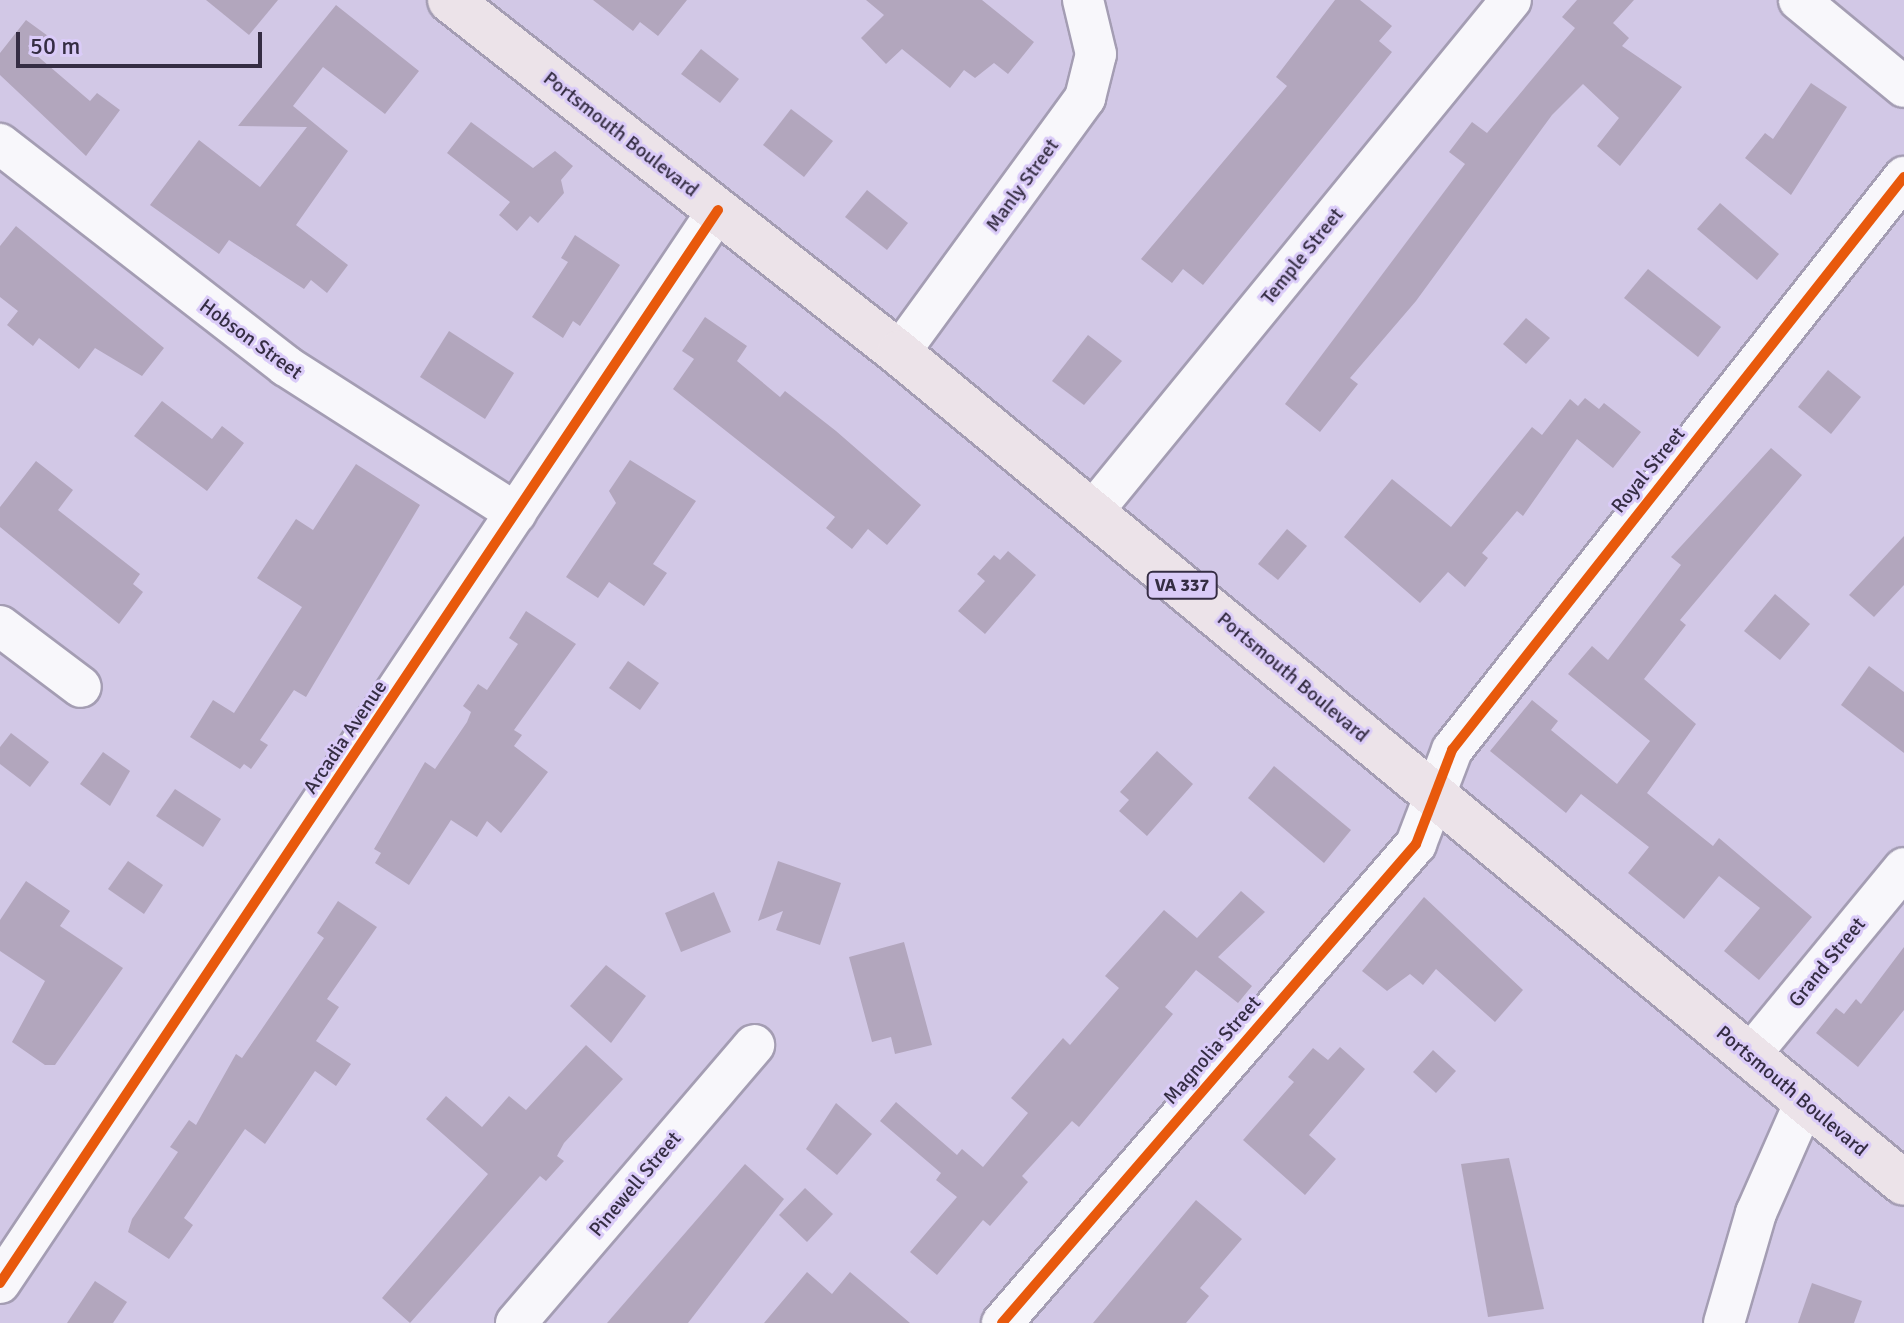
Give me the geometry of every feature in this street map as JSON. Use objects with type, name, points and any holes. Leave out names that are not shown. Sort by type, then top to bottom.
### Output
[{"type":"main road","name":"Portsmouth Boulevard","points":[[450,0],[899,353],[1904,1183]]},
{"type":"street","name":"Manly Street","points":[[899,353],[1085,98],[1096,54],[1083,0]]},
{"type":"street","name":"Temple Street","points":[[1093,511],[1511,0]]},
{"type":"street","points":[[1799,0],[1904,87]]},
{"type":"street","name":"Hobson Street","points":[[0,144],[286,366],[516,513]]},
{"type":"street","name":"Royal Street","points":[[1436,795],[1452,750],[1513,667],[1904,177]]},
{"type":"street","name":"Arcadia Avenue","points":[[0,1283],[718,210]]},
{"type":"street","points":[[0,626],[81,687]]},
{"type":"street","name":"Magnolia Street","points":[[1002,1323],[1416,844],[1436,795]]},
{"type":"street","name":"Grand Street","points":[[1750,1055],[1904,868]]},
{"type":"street","name":"Pinewell Street","points":[[516,1323],[754,1045]]},
{"type":"street","points":[[1724,1323],[1756,1213],[1805,1102]]},
{"type":"building","points":[[206,0],[278,0],[249,35]]},
{"type":"building","points":[[593,0],[687,0],[658,36],[640,22],[633,31]]},
{"type":"building","points":[[866,0],[982,0],[1034,42],[1008,74],[994,63],[975,78],[964,70],[950,88],[902,49],[886,64],[861,38],[884,15]]},
{"type":"building","points":[[1335,0],[1360,0],[1392,26],[1379,41],[1392,52],[1203,285],[1183,269],[1172,283],[1141,259],[1287,86],[1276,77]]},
{"type":"building","points":[[1577,0],[1634,0],[1613,23],[1629,38],[1622,46],[1682,87],[1620,166],[1597,146],[1619,118],[1583,84],[1552,115],[1416,301],[1350,378],[1358,384],[1320,432],[1285,404],[1465,164],[1449,152],[1472,122],[1487,133],[1575,28],[1562,17]]},
{"type":"building","points":[[336,5],[419,71],[385,114],[323,67],[293,106],[348,151],[296,225],[348,265],[327,293],[311,280],[304,289],[229,240],[219,254],[150,205],[199,140],[260,187],[307,127],[238,126]]},
{"type":"building","points":[[26,20],[48,36],[35,54],[90,101],[97,93],[120,110],[86,156],[0,75],[0,53]]},
{"type":"building","points":[[701,49],[739,79],[720,103],[681,74]]},
{"type":"building","points":[[1811,83],[1847,107],[1791,195],[1745,158],[1765,133],[1773,139]]},
{"type":"building","points":[[791,109],[833,141],[804,177],[763,145]]},
{"type":"building","points":[[471,122],[533,168],[555,151],[573,166],[561,180],[564,193],[538,223],[530,216],[517,231],[499,215],[510,202],[447,153]]},
{"type":"building","points":[[867,190],[908,223],[887,250],[845,217]]},
{"type":"building","points":[[1720,203],[1779,254],[1757,280],[1697,229]]},
{"type":"building","points":[[16,226],[164,348],[142,376],[95,348],[79,369],[39,338],[33,346],[7,325],[18,311],[0,297],[0,246]]},
{"type":"building","points":[[575,235],[620,265],[580,326],[573,321],[563,338],[532,317],[568,262],[561,258]]},
{"type":"building","points":[[1648,269],[1721,327],[1698,357],[1624,298]]},
{"type":"building","points":[[705,317],[747,346],[737,361],[780,397],[785,391],[921,505],[887,545],[868,529],[852,549],[826,528],[835,517],[673,389],[694,359],[682,351]]},
{"type":"building","points":[[1526,318],[1550,338],[1526,364],[1503,344]]},
{"type":"building","points":[[449,331],[514,373],[485,419],[420,377]]},
{"type":"building","points":[[1088,335],[1122,361],[1084,405],[1052,381]]},
{"type":"building","points":[[1828,370],[1861,397],[1831,434],[1798,407]]},
{"type":"building","points":[[1585,398],[1599,409],[1604,403],[1641,432],[1613,468],[1577,439],[1523,516],[1517,511],[1482,553],[1488,558],[1465,587],[1448,572],[1420,603],[1344,537],[1392,479],[1451,527],[1532,427],[1542,435],[1570,399],[1578,406]]},
{"type":"building","points":[[162,401],[212,439],[222,426],[244,443],[207,491],[134,436]]},
{"type":"building","points":[[1771,448],[1802,475],[1680,620],[1686,625],[1644,679],[1696,724],[1647,793],[1713,846],[1719,838],[1812,917],[1759,980],[1724,951],[1760,908],[1719,876],[1684,919],[1628,873],[1649,847],[1581,794],[1566,813],[1490,751],[1532,700],[1558,721],[1551,730],[1617,784],[1650,741],[1568,674],[1592,646],[1608,660],[1681,565],[1671,557]]},
{"type":"building","points":[[630,460],[696,501],[653,564],[667,573],[644,606],[609,582],[598,598],[566,577],[616,503],[609,491]]},
{"type":"building","points":[[36,461],[73,490],[58,510],[140,574],[133,584],[143,592],[119,624],[0,527],[0,507]]},
{"type":"building","points":[[356,464],[420,505],[306,697],[294,690],[260,740],[268,745],[251,769],[244,764],[240,769],[190,737],[213,700],[234,713],[302,607],[257,578],[296,519],[313,530]]},
{"type":"building","points":[[1287,529],[1307,546],[1278,580],[1258,564]]},
{"type":"building","points":[[1904,536],[1904,585],[1874,617],[1849,595]]},
{"type":"building","points":[[1008,551],[1036,575],[985,634],[958,611],[985,581],[977,574],[994,555],[1000,560]]},
{"type":"building","points":[[1775,594],[1810,624],[1780,660],[1744,631]]},
{"type":"building","points":[[526,611],[576,644],[514,730],[522,735],[514,746],[548,772],[501,833],[487,821],[477,837],[451,820],[409,885],[375,863],[381,853],[374,849],[425,762],[435,769],[467,722],[471,712],[463,706],[478,684],[487,690],[518,644],[509,638]]},
{"type":"building","points":[[628,661],[659,683],[640,710],[609,688]]},
{"type":"building","points":[[1869,666],[1904,692],[1904,753],[1841,705]]},
{"type":"building","points":[[11,733],[49,762],[30,787],[0,764],[0,747]]},
{"type":"building","points":[[1157,751],[1193,784],[1147,836],[1119,811],[1129,800],[1120,792]]},
{"type":"building","points":[[103,752],[130,771],[110,806],[80,784]]},
{"type":"building","points":[[1274,766],[1351,830],[1324,863],[1248,798]]},
{"type":"building","points":[[175,789],[221,819],[203,847],[156,816]]},
{"type":"building","points":[[128,861],[163,885],[144,914],[108,889]]},
{"type":"building","points":[[778,861],[841,883],[820,945],[776,930],[783,911],[758,921]]},
{"type":"building","points":[[26,881],[70,911],[60,926],[123,968],[55,1065],[45,1065],[12,1042],[45,981],[0,951],[0,920]]},
{"type":"building","points":[[1241,891],[1265,912],[1218,957],[1252,986],[1238,1003],[1196,970],[1165,1007],[1173,1014],[1079,1127],[1072,1121],[1022,1176],[1028,1182],[990,1226],[983,1220],[937,1275],[910,1252],[957,1197],[936,1180],[941,1173],[880,1121],[896,1102],[957,1155],[962,1149],[983,1167],[1028,1113],[1011,1098],[1063,1038],[1070,1045],[1119,988],[1105,976],[1164,910],[1197,938]]},
{"type":"building","points":[[714,892],[731,932],[681,952],[665,913]]},
{"type":"building","points":[[1424,897],[1523,990],[1495,1022],[1436,969],[1423,985],[1410,974],[1387,991],[1362,971]]},
{"type":"building","points":[[338,901],[377,927],[327,999],[339,1007],[316,1041],[351,1064],[336,1086],[315,1071],[265,1144],[245,1129],[184,1218],[193,1225],[169,1259],[128,1232],[132,1219],[178,1152],[170,1147],[189,1120],[196,1125],[236,1054],[242,1058],[324,938],[317,933]]},
{"type":"building","points":[[904,942],[932,1045],[895,1054],[891,1037],[872,1042],[849,957]]},
{"type":"building","points":[[1904,947],[1904,1010],[1858,1067],[1816,1033],[1836,1008],[1844,1014],[1856,999],[1861,1004]]},
{"type":"building","points":[[606,965],[646,996],[611,1043],[570,1006]]},
{"type":"building","points":[[586,1045],[623,1079],[564,1143],[557,1156],[564,1161],[546,1181],[540,1176],[410,1323],[382,1298],[488,1174],[426,1119],[446,1096],[482,1127],[509,1096],[526,1110]]},
{"type":"building","points":[[1340,1047],[1365,1069],[1309,1135],[1336,1159],[1305,1195],[1243,1140],[1294,1082],[1288,1077],[1313,1048],[1328,1060]]},
{"type":"building","points":[[1433,1050],[1456,1071],[1436,1093],[1413,1072]]},
{"type":"building","points":[[836,1103],[872,1134],[837,1175],[806,1149]]},
{"type":"building","points":[[1509,1158],[1544,1309],[1488,1317],[1461,1164]]},
{"type":"building","points":[[745,1164],[784,1199],[688,1323],[607,1323]]},
{"type":"building","points":[[805,1188],[833,1214],[807,1242],[779,1215]]},
{"type":"building","points":[[1196,1200],[1242,1239],[1200,1288],[1209,1296],[1186,1323],[1093,1323]]},
{"type":"building","points":[[807,1272],[832,1294],[850,1272],[910,1323],[764,1323]]},
{"type":"building","points":[[95,1281],[127,1302],[113,1323],[67,1323]]},
{"type":"building","points":[[1812,1283],[1862,1301],[1854,1323],[1798,1323]]},
{"type":"cycle path","points":[[1002,1323],[1416,844],[1452,750],[1904,177]]},
{"type":"cycle path","points":[[0,1283],[718,210]]}]
